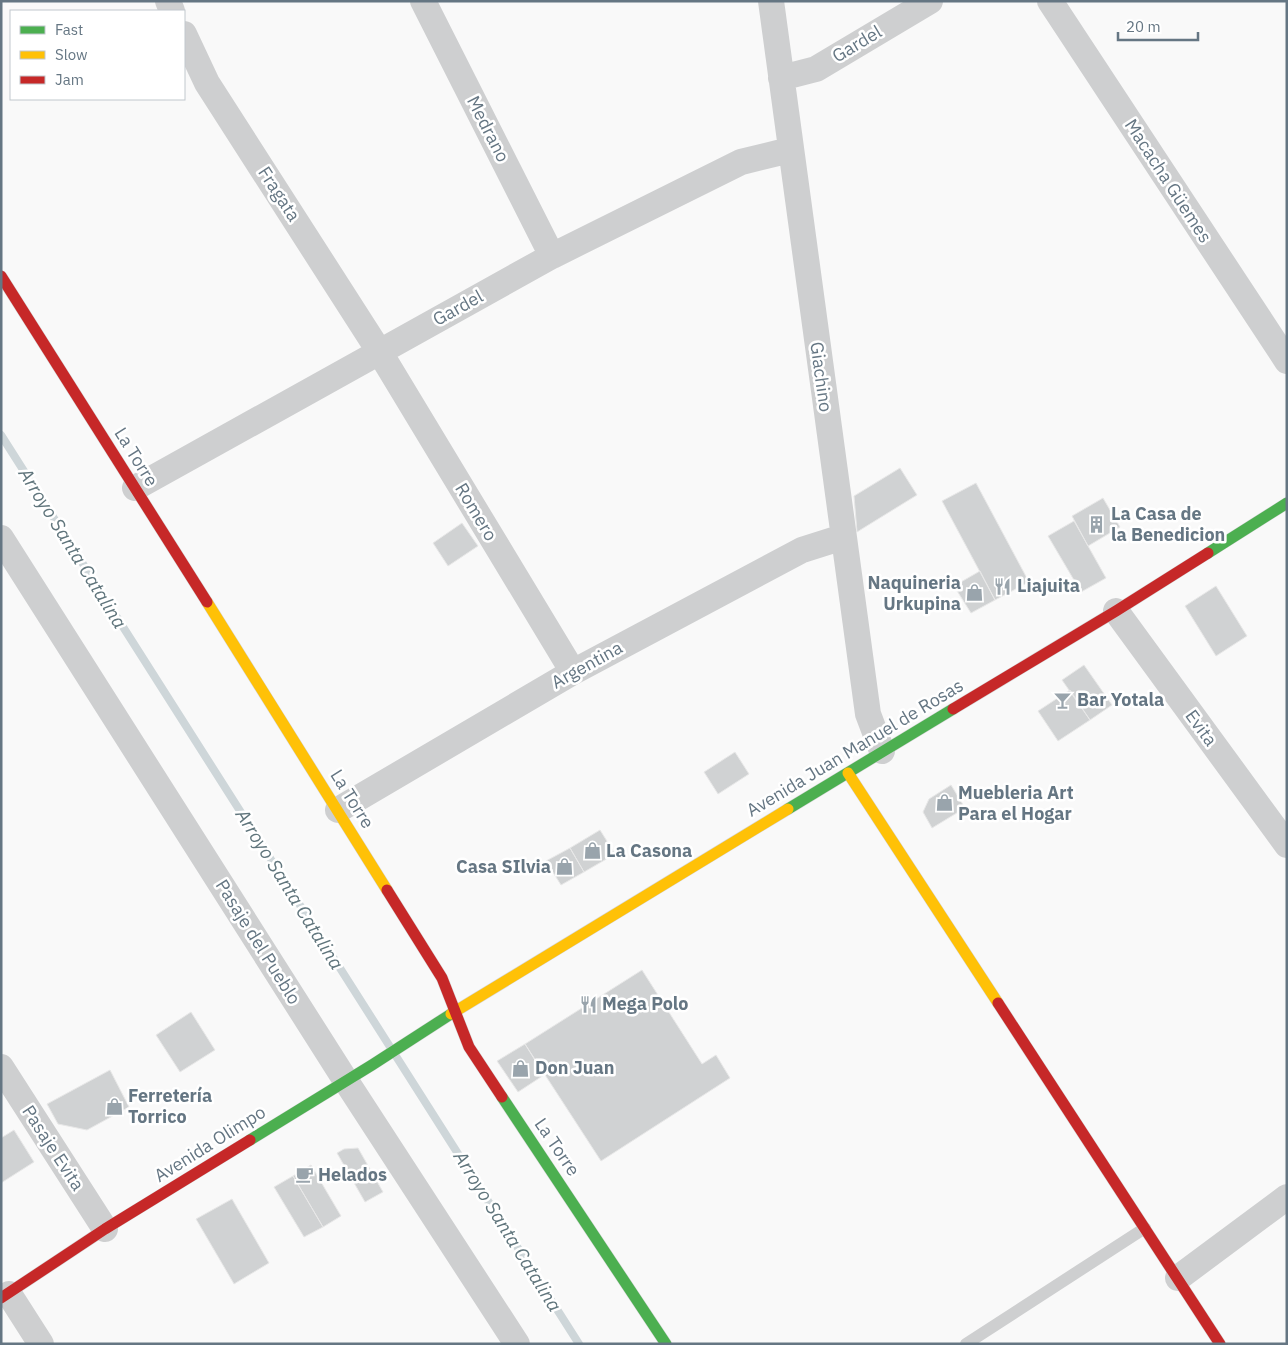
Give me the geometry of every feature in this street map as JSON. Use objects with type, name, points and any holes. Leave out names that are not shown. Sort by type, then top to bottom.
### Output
[{"type":"street","name":"Medrano","points":[[423,1],[552,256]]},
{"type":"street","name":"Giachino","points":[[771,1],[868,714],[882,751]]},
{"type":"street","name":"Gardel","points":[[781,78],[816,69],[930,1]]},
{"type":"street","name":"Macacha Güemes","points":[[1050,1],[1287,361]]},
{"type":"street","name":"Fragata","points":[[185,36],[207,83],[379,351]]},
{"type":"street","name":"Gardel","points":[[135,488],[552,256],[741,162],[790,150]]},
{"type":"street","name":"La Torre","points":[[1,276],[442,978],[469,1047],[666,1344]]},
{"type":"street","name":"Romero","points":[[379,351],[573,672]]},
{"type":"street","name":"Avenida Juan Manuel de Rosas","points":[[439,1022],[882,751],[1116,611],[1287,503]]},
{"type":"street","name":"Argentina","points":[[338,810],[573,672],[802,550],[843,537]]},
{"type":"street","name":"Pasaje del Pueblo","points":[[1,538],[346,1081],[517,1344]]},
{"type":"street","name":"Evita","points":[[1116,611],[1287,845]]},
{"type":"street","points":[[848,773],[1220,1344]]},
{"type":"street","name":"Avenida Olimpo","points":[[5,1296],[105,1229],[439,1022]]},
{"type":"street","name":"Pasaje Evita","points":[[1,1067],[105,1229]]},
{"type":"street","points":[[1178,1278],[1287,1197]]},
{"type":"street","points":[[5,1296],[41,1344]]},
{"type":"lane","points":[[966,1344],[1145,1228]]},
{"type":"building","points":[[900,468],[917,495],[857,532],[854,496]]},
{"type":"building","points":[[976,483],[1029,582],[995,600],[942,501]]},
{"type":"building","name":"La Casa de la Benedicion","points":[[1103,498],[1120,527],[1088,546],[1072,516]]},
{"type":"building","points":[[1074,521],[1106,578],[1081,592],[1048,536]]},
{"type":"building","points":[[462,523],[478,546],[448,566],[433,543]]},
{"type":"building","name":"Naquineria Urkupina","points":[[980,571],[995,600],[971,613],[954,586]]},
{"type":"building","points":[[1216,586],[1247,636],[1216,656],[1185,606]]},
{"type":"building","points":[[1084,665],[1112,705],[1090,720],[1062,680]]},
{"type":"building","points":[[1070,690],[1090,720],[1058,741],[1038,711]]},
{"type":"building","points":[[735,752],[749,774],[718,794],[704,772]]},
{"type":"building","name":"Muebleria Art Para el Hogar","points":[[951,785],[965,808],[932,828],[923,812],[929,799]]},
{"type":"building","name":"La Casona","points":[[600,830],[615,854],[584,872],[570,848]]},
{"type":"building","name":"Casa SIlvia","points":[[570,848],[584,872],[561,885],[546,861]]},
{"type":"building","points":[[642,970],[702,1064],[716,1055],[730,1078],[601,1161],[525,1044]]},
{"type":"building","points":[[191,1012],[215,1050],[180,1072],[156,1035]]},
{"type":"building","name":"Don Juan","points":[[525,1044],[544,1075],[518,1092],[497,1061]]},
{"type":"building","points":[[110,1070],[129,1107],[87,1130],[58,1124],[47,1104]]},
{"type":"building","points":[[14,1130],[34,1162],[1,1183],[1,1138]]},
{"type":"building","points":[[358,1148],[383,1192],[365,1202],[337,1153],[344,1149]]},
{"type":"building","points":[[311,1165],[341,1216],[323,1227],[293,1176]]},
{"type":"building","points":[[293,1176],[323,1227],[304,1237],[274,1187]]},
{"type":"building","points":[[232,1199],[269,1263],[234,1284],[196,1219]]},
{"type":"waterway","name":"Arroyo Santa Catalina","points":[[1,435],[579,1344]]},
{"type":"traffic: fast","points":[[1208,553],[1287,503]]},
{"type":"traffic: fast","points":[[788,809],[953,709]]},
{"type":"traffic: fast","points":[[250,1140],[451,1014]]},
{"type":"traffic: fast","points":[[502,1097],[666,1344]]},
{"type":"traffic: slow","points":[[207,602],[387,890]]},
{"type":"traffic: slow","points":[[848,773],[998,1003]]},
{"type":"traffic: slow","points":[[451,1014],[788,809]]},
{"type":"traffic: jam","points":[[1,276],[207,602]]},
{"type":"traffic: jam","points":[[953,709],[1208,553]]},
{"type":"traffic: jam","points":[[387,890],[442,978],[469,1047],[502,1097]]},
{"type":"traffic: jam","points":[[998,1003],[1220,1344]]},
{"type":"traffic: jam","points":[[1,1298],[105,1229],[250,1140]]},
{"type":"place","name":"La Casa de la Benedicion","points":[[1097,524]]},
{"type":"place","name":"Liajuita","points":[[1003,586]]},
{"type":"place","name":"Naquineria Urkupina","points":[[975,593]]},
{"type":"place","name":"Bar Yotala","points":[[1063,700]]},
{"type":"place","name":"Muebleria Art Para el Hogar","points":[[944,803]]},
{"type":"place","name":"La Casona","points":[[592,851]]},
{"type":"place","name":"Casa SIlvia","points":[[565,867]]},
{"type":"place","name":"Mega Polo","points":[[588,1004]]},
{"type":"place","name":"Don Juan","points":[[521,1068]]},
{"type":"place","name":"Ferretería Torrico","points":[[114,1106]]},
{"type":"place","name":"Helados","points":[[304,1175]]}]
